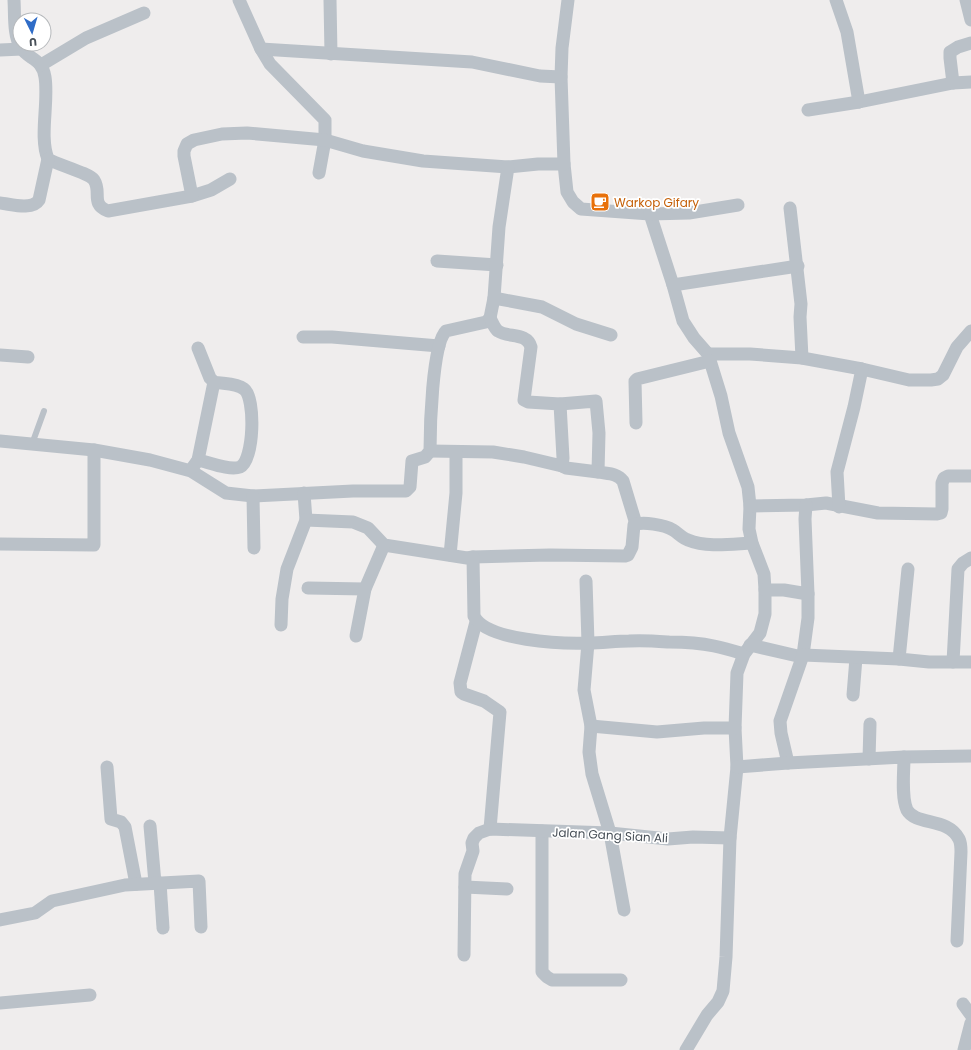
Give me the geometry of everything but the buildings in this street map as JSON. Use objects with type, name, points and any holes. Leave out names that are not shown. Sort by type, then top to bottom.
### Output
[{"type":"street","points":[[14,0],[15,12]]},
{"type":"street","points":[[239,0],[261,49],[270,64],[325,120],[325,140],[319,173]]},
{"type":"street","points":[[330,0],[331,54]]},
{"type":"street","points":[[568,0],[562,48],[561,77],[564,164],[567,192],[573,202],[581,209],[650,214],[688,213],[738,205]]},
{"type":"street","points":[[836,0],[847,32],[859,102]]},
{"type":"street","points":[[966,0],[971,20]]},
{"type":"street","points":[[41,65],[86,38],[144,13]]},
{"type":"street","points":[[953,83],[950,52],[953,49],[971,42]]},
{"type":"street","points":[[0,50],[12,49]]},
{"type":"street","points":[[261,49],[472,62],[540,76],[561,77]]},
{"type":"street","points":[[0,203],[29,206],[37,203],[39,200],[48,159],[45,148],[45,78],[41,65],[26,52]]},
{"type":"street","points":[[808,110],[859,102],[953,83],[971,82]]},
{"type":"street","points":[[192,196],[184,156],[184,151],[187,144],[194,140],[222,134],[246,133],[325,140],[363,151],[423,161],[508,167],[538,164],[564,164]]},
{"type":"street","points":[[48,159],[91,177],[97,186],[98,204],[108,212],[192,196],[211,190],[230,179]]},
{"type":"street","points":[[195,465],[226,493],[253,496],[353,491],[406,491],[410,487],[412,461],[425,457],[430,451],[431,404],[442,334],[446,331],[486,322],[490,318],[494,298],[500,214],[508,167]]},
{"type":"street","points":[[790,208],[798,266],[801,304],[800,318],[802,358]]},
{"type":"street","points":[[650,214],[683,321],[709,357],[721,396],[729,433],[748,487],[750,506],[749,529],[752,543],[764,574],[766,590],[765,614],[760,633],[747,650],[737,673],[735,728],[737,767],[730,838],[726,957],[723,991],[718,1002],[707,1015],[686,1050]]},
{"type":"street","points":[[436,261],[497,265]]},
{"type":"street","points":[[673,285],[798,266]]},
{"type":"street","points":[[494,298],[542,307],[576,324],[611,335]]},
{"type":"street","points":[[490,318],[497,331],[523,337],[530,343],[531,347],[524,400],[528,402],[560,404],[596,401],[599,433],[598,472]]},
{"type":"street","points":[[636,424],[635,381],[637,379],[709,357],[750,354],[802,358],[862,369],[909,380],[931,380],[938,379],[943,375],[957,347],[971,331]]},
{"type":"street","points":[[303,337],[332,337],[439,346]]},
{"type":"street","points":[[0,441],[94,450],[150,460],[195,465],[239,467],[242,465],[249,450],[253,428],[248,394],[244,389],[214,382],[210,378],[198,348]]},
{"type":"street","points":[[0,355],[28,357]]},
{"type":"street","points":[[839,507],[837,472],[862,369]]},
{"type":"street","points":[[195,465],[214,382]]},
{"type":"street","points":[[560,404],[563,458],[562,466]]},
{"type":"street","points":[[0,544],[94,546],[94,450]]},
{"type":"street","points":[[306,520],[353,522],[374,533],[384,544],[467,558],[550,555],[625,556],[631,552],[634,525],[636,524],[623,481],[615,474],[566,468],[524,457],[494,452],[430,451]]},
{"type":"street","points":[[450,555],[456,493],[456,452]]},
{"type":"street","points":[[750,506],[826,504],[878,513],[937,514],[941,513],[942,509],[942,483],[944,478],[948,476],[971,476]]},
{"type":"street","points":[[281,626],[282,600],[287,569],[306,520],[304,494]]},
{"type":"street","points":[[253,496],[254,548]]},
{"type":"street","points":[[788,763],[781,733],[780,721],[802,656],[808,618],[805,520],[806,505]]},
{"type":"street","points":[[636,524],[639,523],[667,527],[685,540],[708,545],[752,543]]},
{"type":"street","points":[[356,636],[365,589],[384,544]]},
{"type":"street","points":[[464,955],[465,874],[473,851],[472,843],[474,838],[479,833],[490,829],[500,712],[484,701],[461,692],[460,683],[476,622],[473,604],[473,557]]},
{"type":"street","points":[[953,662],[958,569],[963,563],[971,558]]},
{"type":"street","points":[[899,659],[908,569]]},
{"type":"street","points":[[586,581],[588,643],[584,690],[591,726],[589,752],[592,774],[610,833],[624,910]]},
{"type":"street","points":[[308,588],[365,589]]},
{"type":"street","points":[[766,590],[784,590],[808,594]]},
{"type":"street","points":[[476,622],[482,626],[503,634],[525,639],[588,643],[630,640],[670,642],[802,656],[899,659],[929,662],[971,662]]},
{"type":"street","points":[[853,695],[856,658]]},
{"type":"street","points":[[869,759],[870,724]]},
{"type":"street","points":[[591,726],[657,732],[704,728],[735,728]]},
{"type":"street","points":[[737,767],[904,757],[971,756]]},
{"type":"street","points":[[904,757],[904,800],[908,811],[915,817],[938,823],[953,831],[960,840],[961,852],[957,941]]},
{"type":"street","points":[[107,767],[111,819],[121,822],[125,827],[136,884]]},
{"type":"street","points":[[150,826],[163,928]]},
{"type":"street","name":"Jalan Gang Sian Ali","points":[[490,829],[610,833],[668,839],[693,837],[730,838]]},
{"type":"street","points":[[542,831],[542,972],[552,980],[621,980]]},
{"type":"street","points":[[0,920],[35,913],[52,901],[125,884],[199,882],[201,927]]},
{"type":"street","points":[[465,887],[507,890]]},
{"type":"street","points":[[0,1003],[90,995]]},
{"type":"street","points":[[963,1004],[971,1015]]},
{"type":"street","points":[[964,1050],[971,1023]]},
{"type":"lane","points":[[32,444],[44,411]]},
{"type":"place","name":"Warkop Gifary","points":[[600,202]]}]
